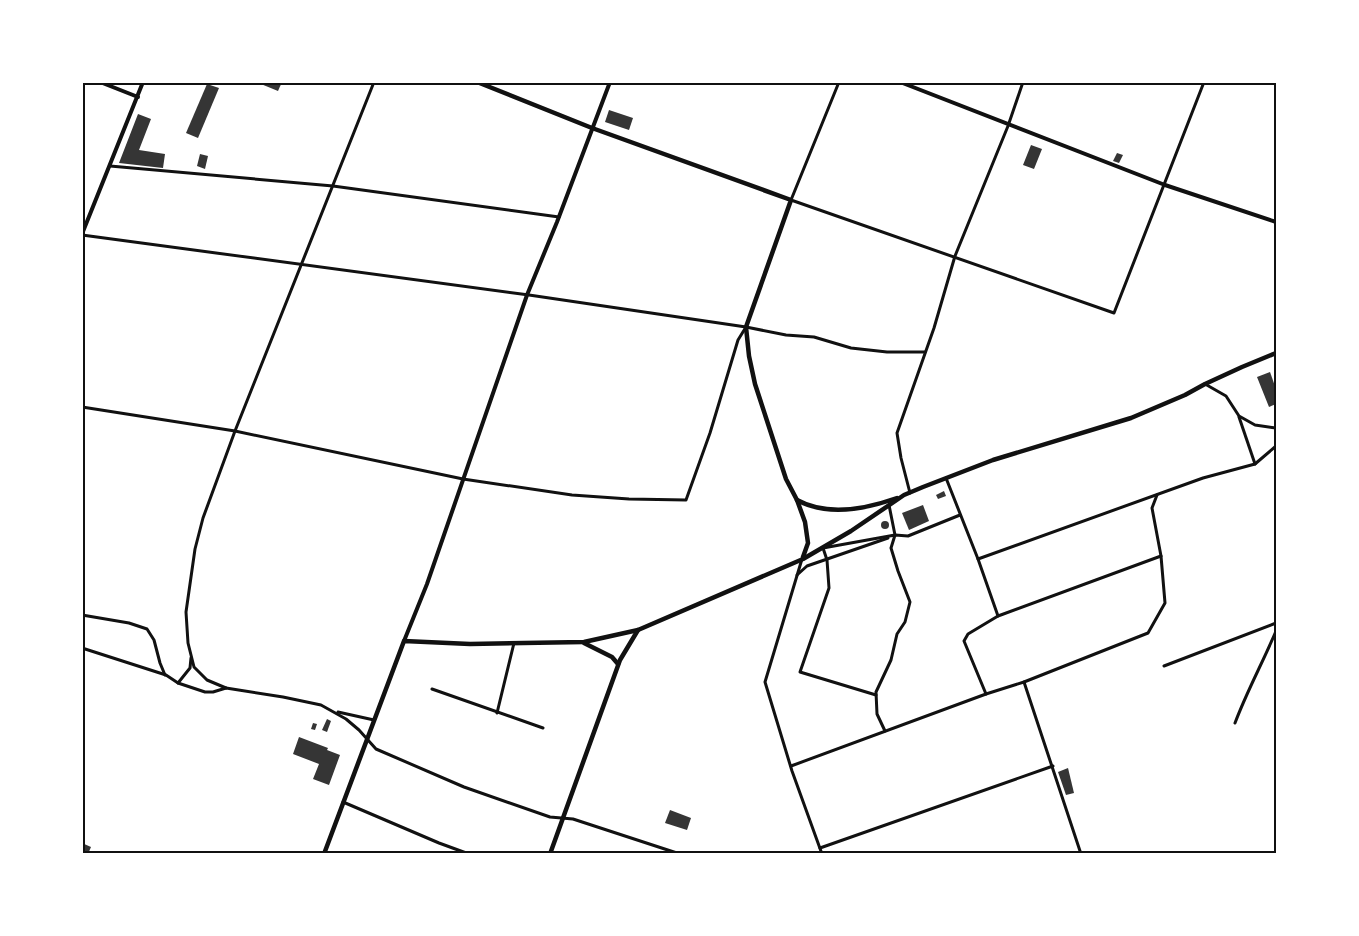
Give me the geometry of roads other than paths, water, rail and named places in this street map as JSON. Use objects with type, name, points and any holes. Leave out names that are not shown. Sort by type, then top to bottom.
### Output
[{"type":"main road","points":[[476,82],[592,128],[791,200],[746,327],[749,356],[755,384],[781,464],[797,500],[808,534],[806,551],[802,558]]},
{"type":"main road","points":[[797,500],[829,510],[849,509],[884,502],[993,460],[1131,418],[1185,396],[1205,384],[1276,353]]},
{"type":"main road","points":[[325,853],[342,802],[404,642],[470,644],[584,642],[638,630],[823,548],[904,495]]},
{"type":"main road","points":[[550,854],[618,664],[638,630]]},
{"type":"main road","points":[[584,642],[612,657],[618,664]]},
{"type":"street","points":[[100,82],[138,97]]},
{"type":"street","points":[[143,82],[82,235],[527,295],[746,327],[786,335],[814,337],[851,348],[887,352],[925,352]]},
{"type":"street","points":[[374,82],[235,431],[204,518],[195,549],[186,612],[188,643],[194,667],[207,680],[226,688],[321,705],[355,726],[376,749],[464,787],[550,816],[563,817],[680,854]]},
{"type":"street","points":[[404,642],[427,584],[527,295],[610,82]]},
{"type":"street","points":[[839,82],[791,200],[1114,313],[1204,82]]},
{"type":"street","points":[[900,82],[1008,126],[1165,185],[1276,222]]},
{"type":"street","points":[[910,493],[901,458],[898,433],[955,256],[1008,126],[1023,82]]},
{"type":"street","points":[[110,166],[333,186],[559,217]]},
{"type":"street","points":[[82,406],[235,431],[463,479],[572,495],[686,500],[710,433],[738,340],[746,327]]},
{"type":"street","points":[[1205,384],[1226,396],[1239,416],[1255,464]]},
{"type":"street","points":[[1239,416],[1255,425],[1276,428]]},
{"type":"street","points":[[978,559],[1203,478],[1255,464],[1276,446]]},
{"type":"street","points":[[946,478],[998,616]]},
{"type":"street","points":[[791,766],[986,694],[1024,682],[1148,633],[1165,603],[1161,556],[1152,508],[1157,495]]},
{"type":"street","points":[[885,732],[877,714],[876,692],[891,660],[896,634],[904,622],[910,602],[891,548],[895,535],[889,506]]},
{"type":"street","points":[[876,695],[800,672],[829,588],[827,560],[823,548],[895,535],[908,536],[960,515]]},
{"type":"street","points":[[797,575],[807,566],[895,535]]},
{"type":"street","points":[[986,694],[964,641],[968,634],[998,616],[1161,556]]},
{"type":"street","points":[[802,558],[765,682],[791,766],[822,854]]},
{"type":"street","points":[[82,615],[147,629],[154,640],[160,663],[166,675]]},
{"type":"street","points":[[1164,666],[1276,622]]},
{"type":"street","points":[[1235,722],[1244,698],[1259,671],[1276,631]]},
{"type":"street","points":[[497,713],[514,643]]},
{"type":"street","points":[[82,648],[166,675],[178,683],[204,692],[213,692],[226,688]]},
{"type":"street","points":[[178,683],[190,668],[191,656]]},
{"type":"street","points":[[1024,682],[1081,854]]},
{"type":"street","points":[[432,689],[543,728]]},
{"type":"street","points":[[335,712],[374,720]]},
{"type":"street","points":[[820,848],[1053,766]]},
{"type":"street","points":[[342,802],[468,854]]}]
